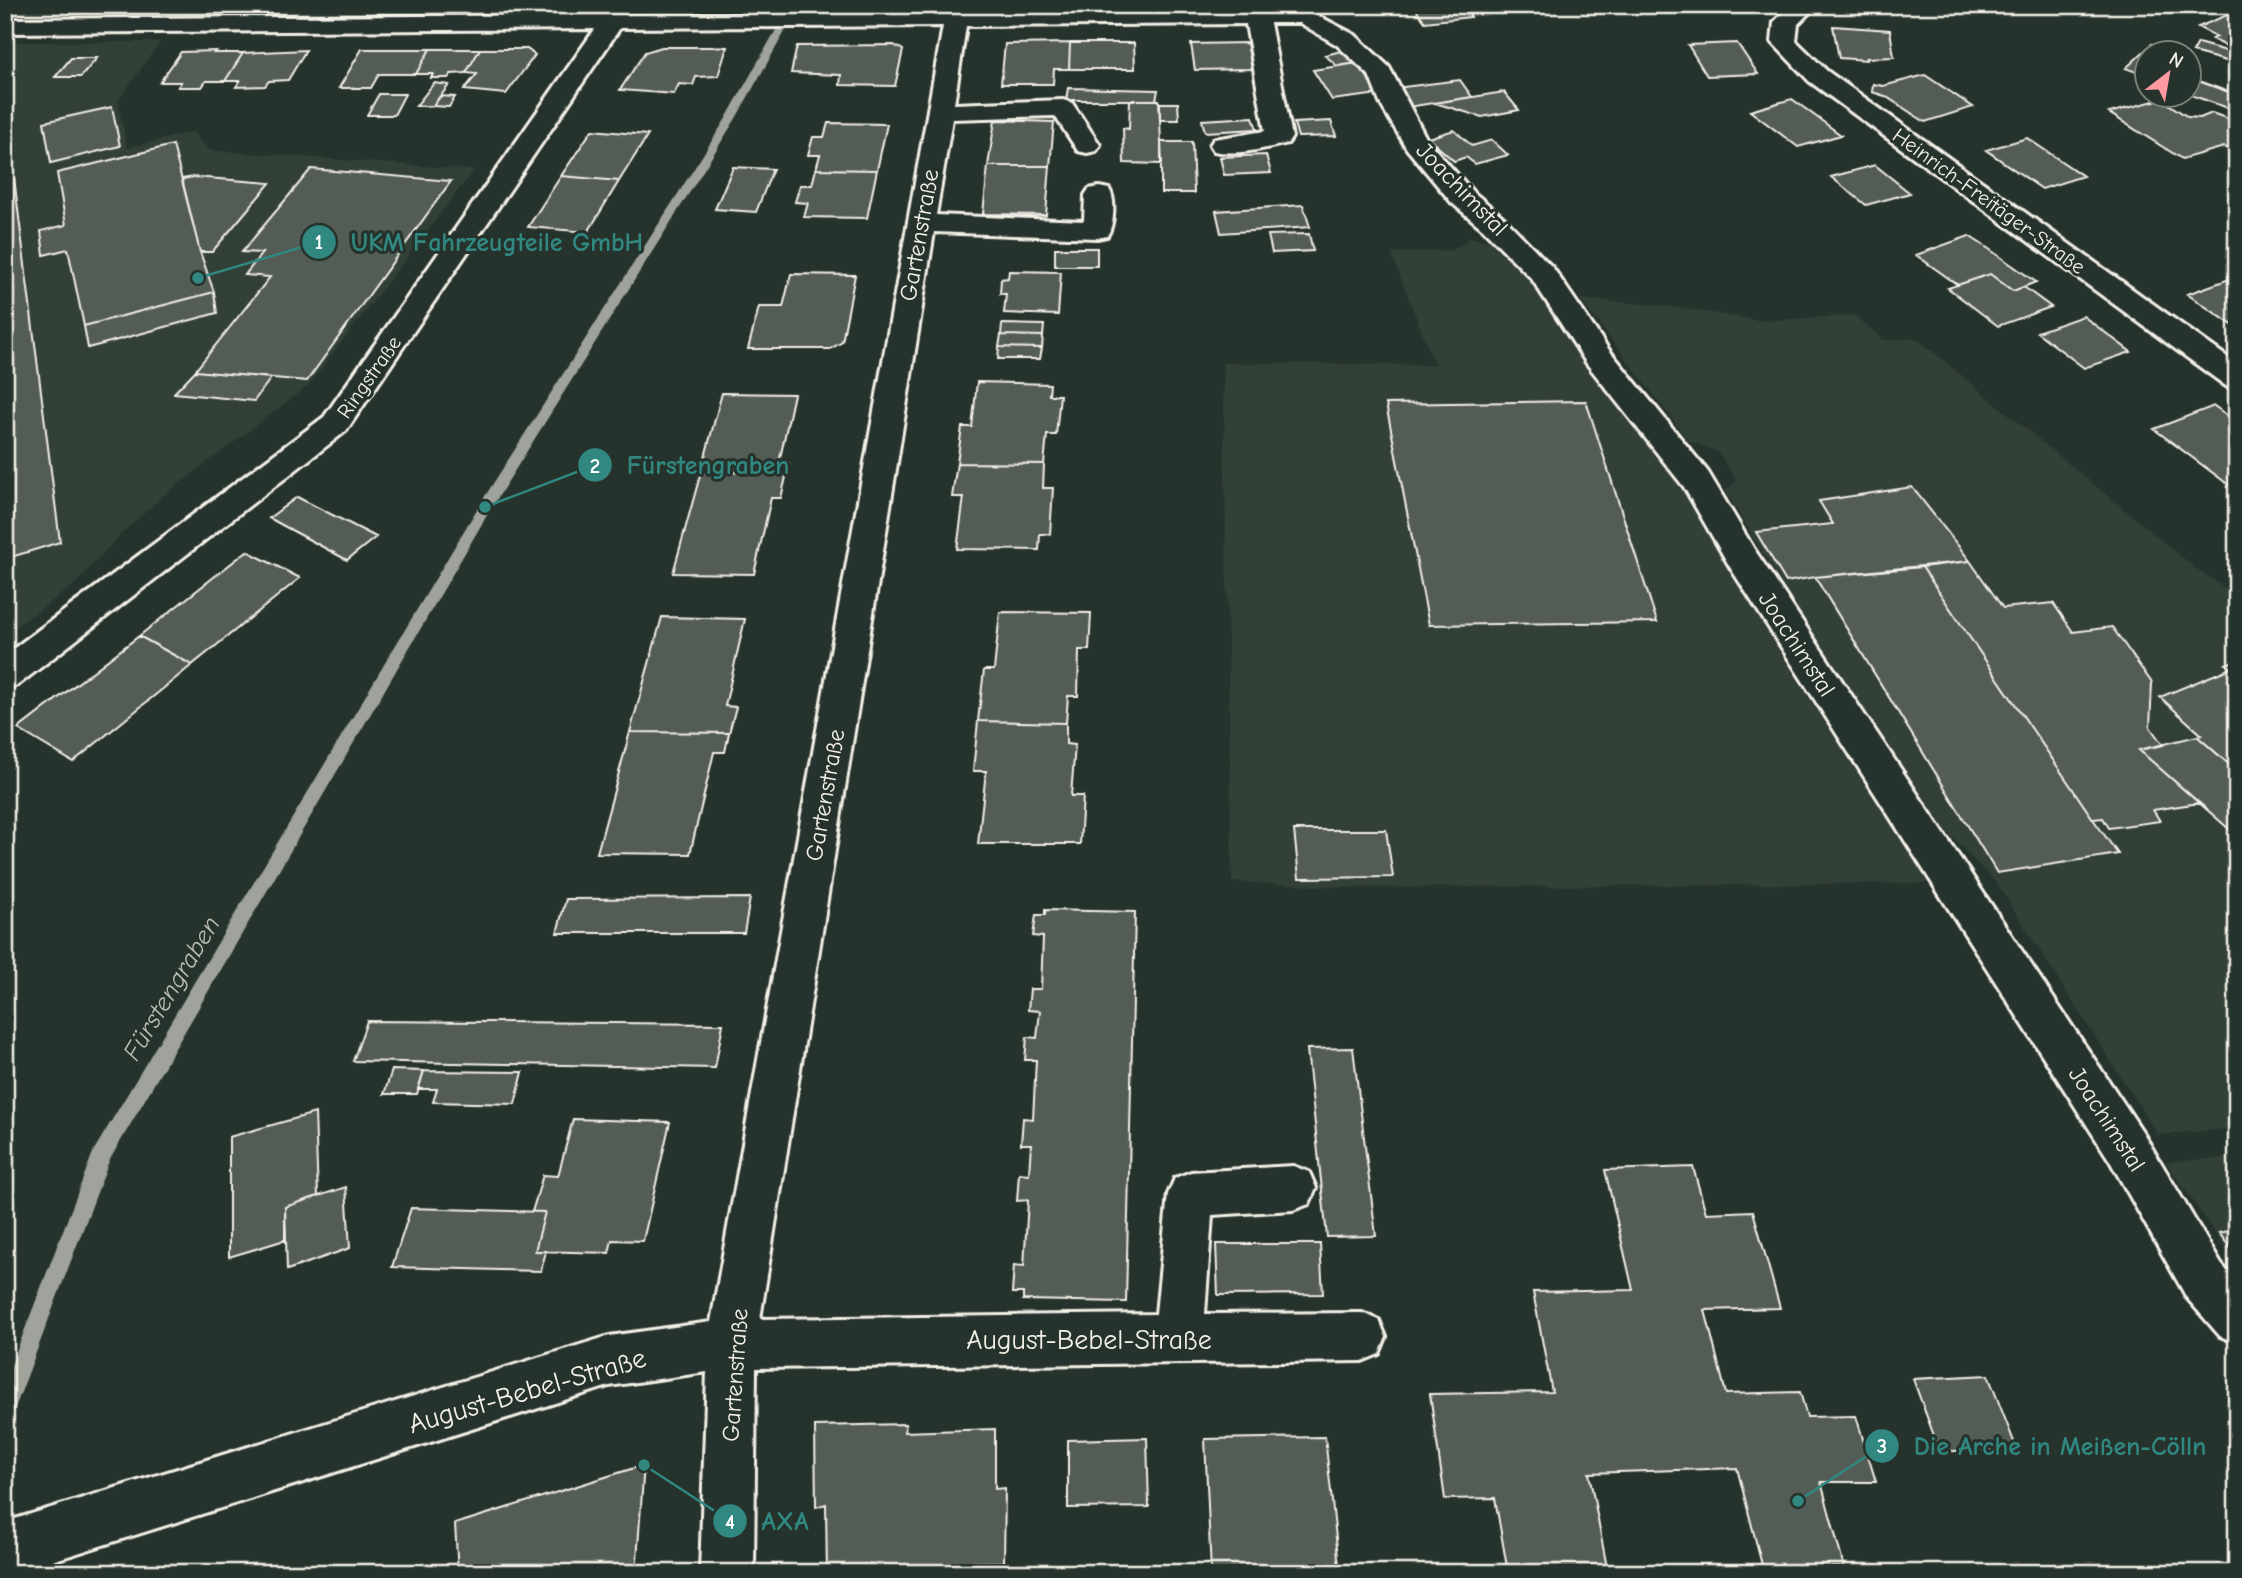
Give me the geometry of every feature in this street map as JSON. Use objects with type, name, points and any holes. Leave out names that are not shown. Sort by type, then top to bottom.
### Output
[{"type":"street","points":[[243,25],[261,5]]},
{"type":"street","name":"Heinrich-Freitäger-Straße","points":[[1805,5],[1786,22],[1784,42],[1818,76],[2237,379]]},
{"type":"street","points":[[5,26],[243,25],[531,14],[612,22],[833,19],[956,12],[1257,16],[1304,10]]},
{"type":"street","name":"Joachimstal","points":[[1304,10],[1346,40],[1380,72],[1392,103],[1416,143],[1462,197],[1493,223],[1543,274],[1598,356],[1696,480],[1749,570],[2126,1146],[2204,1281],[2237,1319]]},
{"type":"street","name":"Gartenstraße","points":[[727,1573],[732,1343],[956,12]]},
{"type":"street","points":[[1223,145],[1279,137],[1257,16]]},
{"type":"street","name":"Ringstraße","points":[[5,675],[335,424],[364,386],[612,22]]},
{"type":"street","points":[[940,112],[1063,108],[1087,145]]},
{"type":"street","points":[[921,223],[1097,230],[1099,195]]},
{"type":"street","points":[[1178,1339],[1191,1194],[1293,1188]]},
{"type":"street","name":"August-Bebel-Straße","points":[[5,1549],[609,1361],[732,1343],[1362,1337]]},
{"type":"shaded area","points":[[5,5],[723,5],[5,15]]},
{"type":"shaded area","points":[[5,42],[160,42],[118,101],[127,148],[192,132],[210,150],[474,170],[308,386],[163,496],[120,535],[74,585],[5,635]]},
{"type":"shaded area","points":[[1471,237],[1503,245],[1670,457],[1779,651],[1929,883],[1359,888],[1232,882],[1223,363],[1435,365],[1391,253],[1453,250]]},
{"type":"shaded area","points":[[1580,299],[1667,306],[1763,321],[1854,315],[1884,340],[1916,338],[2194,567],[2237,596],[2237,1128],[2158,1135],[1997,884],[1908,791],[1725,491],[1737,481],[1718,452],[1689,441]]},
{"type":"shaded area","points":[[2237,1157],[2237,1265],[2166,1162]]},
{"type":"building","points":[[1413,5],[1463,5],[1471,17],[1425,22]]},
{"type":"building","points":[[2232,13],[2237,15],[2236,51],[2212,39],[2217,37],[2198,27]]},
{"type":"building","points":[[1833,26],[1890,30],[1894,57],[1866,58],[1867,60],[1839,58]]},
{"type":"building","points":[[1070,43],[1069,69],[1054,69],[1053,84],[1001,84],[1005,44]]},
{"type":"building","points":[[1070,43],[1134,43],[1135,69],[1069,69]]},
{"type":"building","points":[[1247,43],[1252,69],[1195,70],[1191,44]]},
{"type":"building","points":[[1737,43],[1758,74],[1707,76],[1688,45]]},
{"type":"building","points":[[894,45],[903,50],[895,86],[840,85],[841,75],[791,73],[797,46]]},
{"type":"building","points":[[2204,45],[2237,54],[2234,63],[2204,55]]},
{"type":"building","points":[[662,47],[727,47],[718,76],[696,77],[693,85],[679,84],[674,94],[620,90],[645,52]]},
{"type":"building","points":[[362,49],[430,49],[416,74],[379,74],[371,88],[339,88]]},
{"type":"building","points":[[430,49],[480,49],[466,73],[451,74],[448,78],[431,78],[433,74],[416,74]]},
{"type":"building","points":[[480,49],[527,49],[535,55],[506,94],[464,90],[477,74],[466,73]]},
{"type":"building","points":[[306,50],[288,80],[269,81],[265,86],[236,87],[240,81],[225,81],[243,53]]},
{"type":"building","points":[[1345,50],[1358,63],[1337,66],[1325,55]]},
{"type":"building","points":[[216,51],[214,53],[243,53],[225,81],[206,81],[202,87],[178,87],[181,82],[160,82],[181,52]]},
{"type":"building","points":[[71,58],[97,58],[81,77],[55,77]]},
{"type":"building","points":[[2134,61],[2134,71],[2126,68]]},
{"type":"building","points":[[1358,63],[1379,94],[1332,100],[1313,70]]},
{"type":"building","points":[[1925,75],[1973,107],[1925,122],[1885,96],[1872,92],[1873,84],[1883,86]]},
{"type":"building","points":[[1460,80],[1472,97],[1408,107],[1395,88]]},
{"type":"building","points":[[434,83],[449,85],[433,106],[416,106]]},
{"type":"building","points":[[2204,83],[2237,95],[2237,103],[2231,109],[2204,100]]},
{"type":"building","points":[[1068,88],[1158,90],[1156,100],[1066,100]]},
{"type":"building","points":[[1504,92],[1519,110],[1482,117],[1435,103]]},
{"type":"building","points":[[379,94],[405,94],[394,115],[367,115]]},
{"type":"building","points":[[440,96],[455,97],[449,107],[433,106]]},
{"type":"building","points":[[1792,99],[1841,135],[1798,147],[1750,111]]},
{"type":"building","points":[[1130,100],[1159,100],[1162,164],[1124,163],[1123,128],[1129,129]]},
{"type":"building","points":[[1160,103],[1178,103],[1179,120],[1160,120]]},
{"type":"building","points":[[2134,106],[2174,108],[2188,117],[2200,118],[2212,113],[2237,122],[2237,151],[2224,147],[2182,159],[2109,113]]},
{"type":"building","points":[[112,107],[120,146],[51,163],[44,122]]},
{"type":"building","points":[[1253,117],[1257,129],[1205,132],[1202,120]]},
{"type":"building","points":[[995,120],[1054,122],[1050,166],[988,166]]},
{"type":"building","points":[[1331,121],[1336,136],[1298,137],[1294,123]]},
{"type":"building","points":[[828,123],[887,124],[877,170],[816,169],[820,155],[808,155],[813,137],[824,137]]},
{"type":"building","points":[[592,130],[648,135],[619,181],[561,176]]},
{"type":"building","points":[[1454,130],[1472,146],[1492,140],[1508,155],[1475,164],[1466,157],[1454,161],[1428,138]]},
{"type":"building","points":[[2027,138],[2083,176],[2042,189],[1986,150]]},
{"type":"building","points":[[1161,142],[1192,142],[1194,193],[1161,193]]},
{"type":"building","points":[[173,145],[200,252],[214,292],[84,326],[68,249],[44,255],[41,231],[66,225],[57,173]]},
{"type":"building","points":[[1266,155],[1271,173],[1224,175],[1220,157]]},
{"type":"building","points":[[1875,165],[1910,193],[1866,205],[1831,177]]},
{"type":"building","points":[[988,166],[1050,166],[1046,215],[983,214]]},
{"type":"building","points":[[733,167],[773,169],[756,212],[715,209]]},
{"type":"building","points":[[311,169],[451,181],[307,381],[195,371],[270,277],[245,275],[262,253],[242,252]]},
{"type":"building","points":[[816,169],[877,170],[867,218],[804,217],[808,203],[795,202],[800,185],[812,185]]},
{"type":"building","points":[[561,176],[619,181],[588,232],[528,227]]},
{"type":"building","points":[[194,177],[270,183],[212,252],[200,252],[182,179]]},
{"type":"building","points":[[14,178],[60,542],[5,559],[5,180]]},
{"type":"building","points":[[1303,205],[1310,227],[1221,233],[1216,211]]},
{"type":"building","points":[[1309,234],[1313,251],[1272,253],[1268,235]]},
{"type":"building","points":[[1969,236],[2036,282],[2013,291],[1990,274],[1958,285],[1916,255]]},
{"type":"building","points":[[1055,248],[1097,248],[1097,266],[1055,266]]},
{"type":"building","points":[[1009,271],[1061,272],[1058,315],[1004,313],[1006,294],[1000,294],[1001,279],[1008,278]]},
{"type":"building","points":[[791,274],[855,275],[842,342],[830,349],[748,349],[759,307],[783,307]]},
{"type":"building","points":[[1990,274],[2013,291],[2024,287],[2051,307],[1998,326],[1948,288]]},
{"type":"building","points":[[2237,278],[2237,328],[2187,294]]},
{"type":"building","points":[[214,292],[217,313],[88,348],[84,326]]},
{"type":"building","points":[[2083,316],[2131,352],[2084,368],[2037,332]]},
{"type":"building","points":[[1002,324],[1044,325],[1043,336],[1001,335]]},
{"type":"building","points":[[1001,335],[1043,336],[1042,348],[999,347]]},
{"type":"building","points":[[999,347],[1042,348],[1040,359],[998,359]]},
{"type":"building","points":[[195,371],[271,378],[254,401],[174,393]]},
{"type":"building","points":[[977,382],[1050,384],[1049,395],[1060,395],[1056,435],[1047,435],[1044,464],[957,463],[962,427],[972,427]]},
{"type":"building","points":[[722,393],[794,394],[779,463],[789,463],[787,473],[701,472]]},
{"type":"building","points":[[1586,401],[1657,622],[1429,625],[1386,404]]},
{"type":"building","points":[[2214,406],[2237,422],[2237,491],[2154,429]]},
{"type":"building","points":[[957,463],[1044,464],[1043,488],[1053,488],[1050,534],[1040,534],[1039,550],[957,549],[964,497],[952,497]]},
{"type":"building","points":[[701,472],[787,473],[781,498],[771,498],[754,574],[673,573]]},
{"type":"building","points":[[1912,487],[1970,561],[1786,582],[1756,532],[1833,524],[1819,501]]},
{"type":"building","points":[[297,497],[376,537],[347,560],[269,518]]},
{"type":"building","points":[[247,551],[300,578],[192,665],[139,636]]},
{"type":"building","points":[[1970,561],[2003,608],[2053,603],[2073,632],[2112,627],[2152,683],[2150,727],[2163,745],[2139,750],[2199,803],[2153,810],[2160,821],[2109,828],[2103,818],[2093,819],[1922,567]]},
{"type":"building","points":[[1922,567],[2118,854],[1997,873],[1815,577]]},
{"type":"building","points":[[1000,612],[1091,613],[1089,650],[1079,650],[1078,696],[1068,696],[1066,723],[978,721],[984,670],[994,670]]},
{"type":"building","points":[[662,617],[745,619],[725,706],[736,707],[729,733],[630,732]]},
{"type":"building","points":[[139,636],[192,665],[73,762],[18,729]]},
{"type":"building","points":[[2237,660],[2237,765],[2232,767],[2197,736],[2202,735],[2160,697],[2231,668],[2226,664]]},
{"type":"building","points":[[978,721],[1066,723],[1066,744],[1075,745],[1071,796],[1083,796],[1080,844],[978,844],[986,771],[973,771]]},
{"type":"building","points":[[630,732],[729,733],[725,752],[714,752],[690,854],[597,853]]},
{"type":"building","points":[[2197,736],[2237,771],[2237,836],[2139,750]]},
{"type":"building","points":[[1294,830],[1386,830],[1393,877],[1299,878]]},
{"type":"building","points":[[750,898],[744,933],[557,933],[566,899]]},
{"type":"building","points":[[1045,910],[1135,912],[1126,1302],[1023,1300],[1023,1293],[1012,1293],[1014,1265],[1024,1266],[1028,1200],[1017,1201],[1019,1173],[1029,1174],[1031,1144],[1021,1144],[1023,1118],[1033,1119],[1036,1060],[1025,1060],[1027,1037],[1037,1038],[1040,1011],[1028,1010],[1030,989],[1041,989],[1043,937],[1033,936],[1036,915],[1045,915]]},
{"type":"building","points":[[367,1021],[723,1024],[715,1068],[353,1061]]},
{"type":"building","points":[[1353,1048],[1376,1236],[1327,1237],[1307,1049]]},
{"type":"building","points":[[392,1070],[424,1071],[417,1094],[384,1094]]},
{"type":"building","points":[[424,1071],[523,1072],[515,1104],[433,1102],[437,1089],[418,1089]]},
{"type":"building","points":[[315,1113],[318,1196],[285,1207],[285,1240],[229,1257],[229,1137]]},
{"type":"building","points":[[573,1119],[670,1122],[643,1241],[612,1240],[609,1253],[535,1251],[545,1212],[532,1212],[543,1175],[558,1176]]},
{"type":"building","points":[[1693,1167],[1706,1213],[1753,1211],[1780,1308],[1705,1310],[1726,1394],[1800,1392],[1807,1417],[1856,1416],[1876,1482],[1821,1482],[1844,1567],[1763,1569],[1737,1468],[1589,1473],[1608,1573],[1508,1573],[1495,1498],[1445,1499],[1430,1394],[1552,1392],[1533,1292],[1633,1290],[1605,1170]]},
{"type":"building","points":[[346,1187],[350,1248],[287,1270],[285,1207]]},
{"type":"building","points":[[411,1208],[545,1212],[535,1251],[546,1251],[541,1271],[392,1267]]},
{"type":"building","points":[[2237,1229],[2237,1257],[2219,1233]]},
{"type":"building","points":[[1216,1244],[1320,1244],[1323,1294],[1218,1295]]},
{"type":"building","points":[[1988,1375],[2016,1447],[1940,1452],[1913,1379]]},
{"type":"building","points":[[906,1424],[904,1432],[995,1429],[995,1489],[1005,1488],[1004,1562],[956,1563],[957,1573],[827,1573],[826,1504],[816,1507],[815,1426]]},
{"type":"building","points":[[1325,1437],[1339,1566],[1211,1573],[1205,1439]]},
{"type":"building","points":[[1147,1438],[1149,1507],[1068,1508],[1068,1440]]},
{"type":"building","points":[[644,1465],[636,1573],[458,1573],[455,1524]]},
{"type":"waterway","name":"Fürstengraben","points":[[5,1408],[101,1156],[485,507],[730,120],[795,5]]},
{"type":"place","name":"UKM Fahrzeugteile GmbH","points":[[198,278]]},
{"type":"place","name":"Fürstengraben","points":[[485,507]]},
{"type":"place","name":"AXA","points":[[644,1465]]},
{"type":"place","name":"Die Arche in Meißen-Cölln","points":[[1798,1501]]}]
